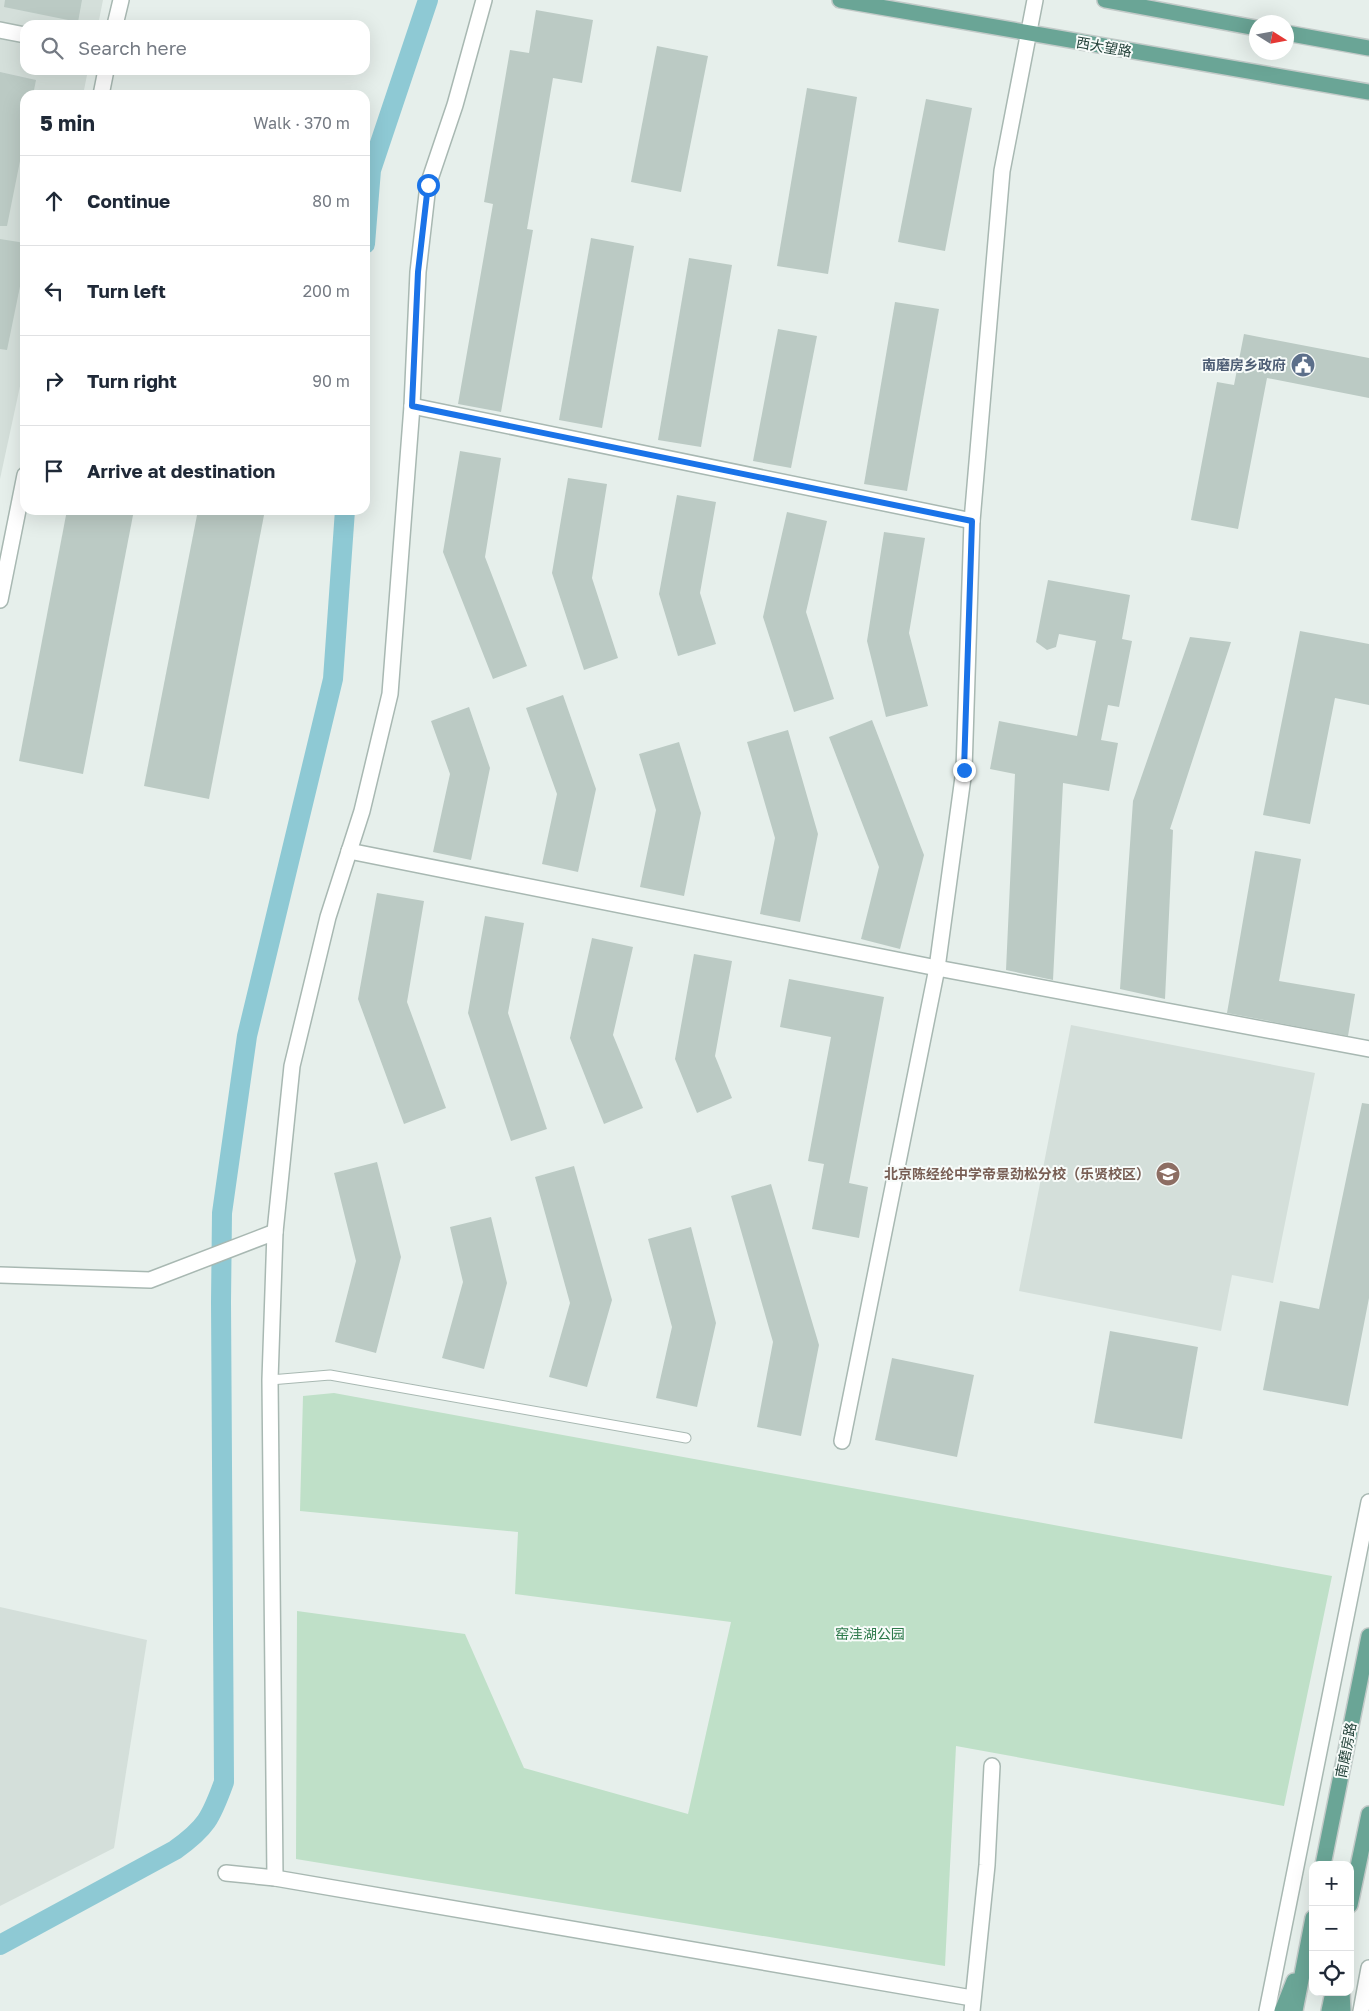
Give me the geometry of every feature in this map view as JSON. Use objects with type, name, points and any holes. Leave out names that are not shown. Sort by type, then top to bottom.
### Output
[{"type":"main road","name":"西大望路","points":[[840,0],[1369,92]]},
{"type":"main road","points":[[1105,0],[1249,27]]},
{"type":"main road","points":[[1294,34],[1369,48]]},
{"type":"main road","name":"南磨房路","points":[[1324,1861],[1369,1636]]},
{"type":"main road","points":[[1354,1885],[1369,1814]]},
{"type":"main road","points":[[1295,2011],[1309,1937]]},
{"type":"main road","points":[[1282,2011],[1307,1947]]},
{"type":"main road","points":[[1329,2011],[1331,1996]]},
{"type":"main road","points":[[1342,1996],[1343,2011]]},
{"type":"street","points":[[116,20],[121,0]]},
{"type":"street","points":[[275,1878],[270,1380],[275,1232],[292,1066],[328,917],[362,811],[390,694],[412,406],[418,272],[428,185],[455,105],[484,0]]},
{"type":"street","points":[[842,1441],[937,968],[964,770],[972,521],[1002,171],[1035,0]]},
{"type":"street","points":[[0,30],[20,34]]},
{"type":"street","points":[[102,90],[105,75]]},
{"type":"street","points":[[412,406],[972,521]]},
{"type":"street","points":[[0,600],[20,500]]},
{"type":"street","points":[[349,851],[937,968],[1369,1050]]},
{"type":"street","points":[[0,1276],[150,1280],[275,1232]]},
{"type":"street","points":[[1267,2011],[1369,1502]]},
{"type":"street","points":[[226,1873],[275,1878],[972,2005],[987,1865],[992,1766]]},
{"type":"street","points":[[1361,2011],[1369,1968]]},
{"type":"lane","points":[[270,1380],[330,1375],[686,1438]]},
{"type":"shaded area","points":[[0,0],[103,0],[99,20],[20,20],[20,75],[87,75],[84,90],[20,90],[20,386],[0,479]]},
{"type":"shaded area","name":"北京陈经纶中学帝景劲松分校（乐贤校区）","points":[[1071,1025],[1315,1073],[1273,1283],[1232,1275],[1221,1331],[1019,1291]]},
{"type":"shaded area","points":[[0,1607],[147,1640],[114,1848],[0,1906]]},
{"type":"green space","name":"窑洼湖公园","points":[[334,1393],[1332,1576],[1284,1806],[956,1746],[945,1966],[296,1859],[297,1611],[465,1634],[524,1768],[688,1814],[731,1622],[515,1594],[518,1532],[300,1511],[303,1396]]},
{"type":"building","points":[[5,0],[82,0],[78,20],[68,20],[4,7]]},
{"type":"building","points":[[536,10],[593,20],[582,83],[553,78],[527,229],[533,230],[501,412],[458,404],[493,204],[484,202],[510,50],[529,53]]},
{"type":"building","points":[[657,46],[708,56],[681,192],[631,182]]},
{"type":"building","points":[[0,72],[36,80],[34,90],[20,90],[20,161],[7,226],[0,226]]},
{"type":"building","points":[[807,88],[857,97],[828,274],[777,266]]},
{"type":"building","points":[[926,99],[972,108],[945,251],[898,242]]},
{"type":"building","points":[[591,238],[634,246],[602,428],[559,420]]},
{"type":"building","points":[[0,239],[20,242],[20,286],[7,350],[0,349]]},
{"type":"building","points":[[689,258],[732,265],[701,447],[658,440]]},
{"type":"building","points":[[895,302],[939,309],[907,491],[864,484]]},
{"type":"building","points":[[778,329],[817,336],[791,468],[753,461]]},
{"type":"building","points":[[1244,334],[1369,358],[1369,398],[1267,378],[1238,529],[1191,520],[1217,382],[1234,385]]},
{"type":"building","points":[[460,451],[501,458],[485,557],[527,666],[493,679],[443,552]]},
{"type":"building","points":[[568,478],[607,484],[592,578],[618,658],[584,670],[552,573]]},
{"type":"building","points":[[677,495],[716,502],[700,593],[716,644],[678,656],[659,594]]},
{"type":"building","points":[[787,512],[827,521],[806,612],[834,699],[794,712],[763,617]]},
{"type":"building","points":[[66,515],[133,515],[83,774],[19,761]]},
{"type":"building","points":[[197,515],[264,515],[209,799],[144,786]]},
{"type":"building","points":[[884,532],[925,538],[909,633],[928,706],[886,717],[867,641]]},
{"type":"building","points":[[1048,580],[1130,595],[1122,639],[1132,641],[1119,707],[1108,705],[1101,740],[1118,743],[1109,791],[1063,783],[1053,980],[1006,970],[1015,774],[990,769],[999,721],[1077,736],[1096,641],[1059,634],[1056,647],[1047,650],[1036,642]]},
{"type":"building","points":[[1300,631],[1369,644],[1369,705],[1335,698],[1310,824],[1263,815]]},
{"type":"building","points":[[1190,637],[1231,642],[1170,829],[1173,830],[1165,999],[1120,989],[1133,801]]},
{"type":"building","points":[[563,695],[596,789],[578,872],[542,864],[557,794],[526,708]]},
{"type":"building","points":[[469,707],[490,768],[471,860],[433,852],[450,774],[431,721]]},
{"type":"building","points":[[872,720],[924,855],[900,949],[861,939],[879,867],[829,737]]},
{"type":"building","points":[[788,730],[818,834],[800,922],[760,914],[775,838],[747,742]]},
{"type":"building","points":[[679,742],[701,813],[684,896],[640,887],[656,810],[639,754]]},
{"type":"building","points":[[1255,851],[1301,859],[1279,981],[1355,994],[1348,1036],[1227,1013]]},
{"type":"building","points":[[377,893],[424,901],[407,1002],[446,1108],[404,1124],[358,999]]},
{"type":"building","points":[[485,916],[524,923],[508,1013],[547,1129],[511,1141],[468,1013]]},
{"type":"building","points":[[592,938],[633,947],[613,1035],[643,1108],[604,1124],[570,1038]]},
{"type":"building","points":[[694,954],[732,961],[715,1056],[732,1098],[697,1113],[675,1059]]},
{"type":"building","points":[[789,979],[884,997],[849,1183],[868,1187],[859,1238],[812,1229],[824,1164],[808,1161],[831,1037],[780,1027]]},
{"type":"building","points":[[1362,1103],[1369,1104],[1369,1298],[1348,1406],[1263,1390],[1280,1301],[1319,1309]]},
{"type":"building","points":[[377,1162],[401,1257],[376,1353],[335,1342],[356,1261],[334,1173]]},
{"type":"building","points":[[574,1166],[612,1300],[587,1387],[549,1377],[570,1303],[535,1177]]},
{"type":"building","points":[[771,1184],[819,1345],[801,1436],[757,1427],[773,1342],[731,1196]]},
{"type":"building","points":[[491,1217],[507,1283],[484,1369],[442,1358],[463,1282],[450,1227]]},
{"type":"building","points":[[691,1227],[716,1323],[697,1407],[656,1398],[672,1327],[648,1239]]},
{"type":"building","points":[[1110,1331],[1198,1347],[1182,1439],[1094,1423]]},
{"type":"building","points":[[892,1358],[974,1375],[957,1457],[875,1440]]},
{"type":"waterway","points":[[370,182],[371,170],[428,0]]},
{"type":"waterway","points":[[0,1945],[175,1850],[201,1828],[211,1814],[224,1782],[222,1213],[247,1036],[333,679],[345,515]]},
{"type":"place","name":"南磨房乡政府","points":[[1303,365]]},
{"type":"place","name":"北京陈经纶中学帝景劲松分校（乐贤校区）","points":[[1168,1174]]},
{"type":"route","points":[[428,185],[418,272],[412,406],[972,521],[964,770]]}]
